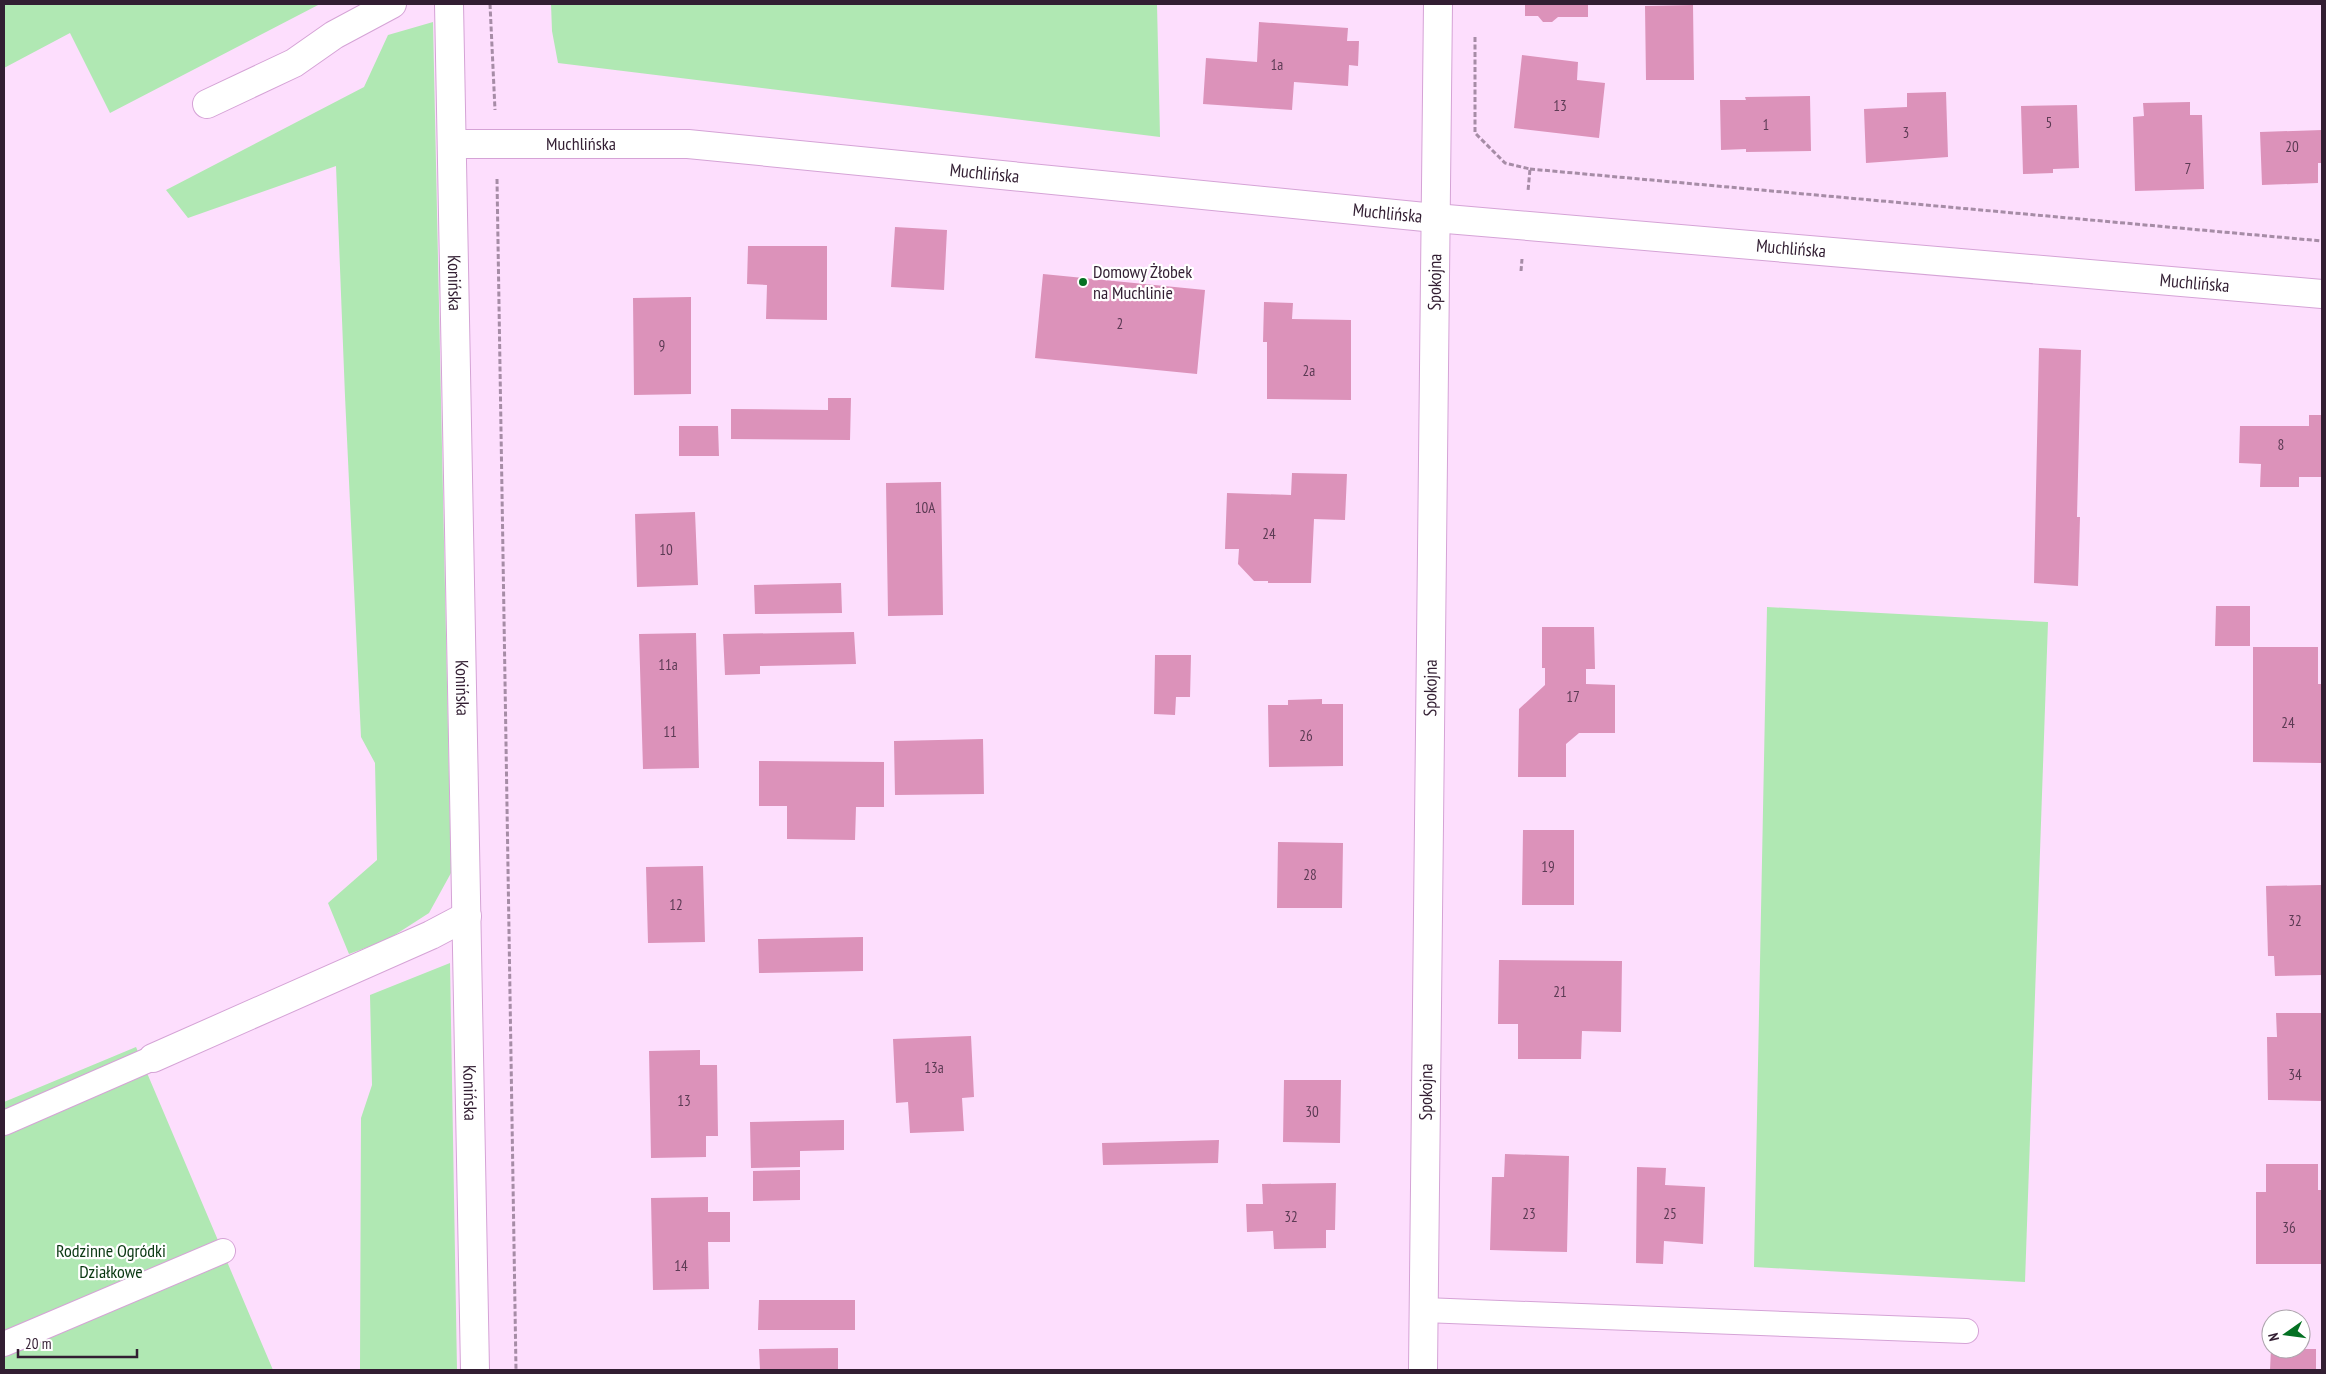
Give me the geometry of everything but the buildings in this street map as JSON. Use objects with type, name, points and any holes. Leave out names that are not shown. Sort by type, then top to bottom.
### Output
[{"type":"street","points":[[207,104],[294,63],[334,34],[392,4]]},
{"type":"street","name":"Konińska","points":[[449,4],[475,1370]]},
{"type":"street","name":"Spokojna","points":[[1423,1370],[1438,4]]},
{"type":"street","name":"Muchlińska","points":[[452,144],[688,144],[1435,218],[2322,294]]},
{"type":"street","points":[[153,1058],[431,935],[467,916]]},
{"type":"lane","points":[[4,1123],[153,1058]]},
{"type":"lane","points":[[4,1344],[223,1251]]},
{"type":"lane","points":[[1424,1310],[1966,1332]]},
{"type":"path","points":[[490,4],[496,145],[516,1370]]},
{"type":"path","points":[[1475,34],[1475,133],[1504,163],[1530,168],[2322,241]]},
{"type":"path","points":[[1521,271],[1530,168]]},
{"type":"green space","points":[[4,4],[320,4],[110,113],[70,33],[4,68]]},
{"type":"green space","points":[[551,4],[1157,4],[1160,137],[558,63],[552,31]]},
{"type":"green space","points":[[433,22],[451,873],[429,913],[387,940],[349,954],[328,903],[377,860],[375,763],[361,737],[336,166],[188,218],[166,190],[364,87],[388,35]]},
{"type":"green space","points":[[1767,607],[2048,622],[2025,1282],[1754,1267]]},
{"type":"green space","points":[[450,963],[457,1370],[360,1370],[361,1118],[372,1085],[370,995]]},
{"type":"green space","name":"Rodzinne Ogródki Działkowe","points":[[136,1047],[273,1370],[4,1370],[4,1102]]},
{"type":"place","name":"Domowy Żłobek na Muchlinie","points":[[1083,282]]}]
